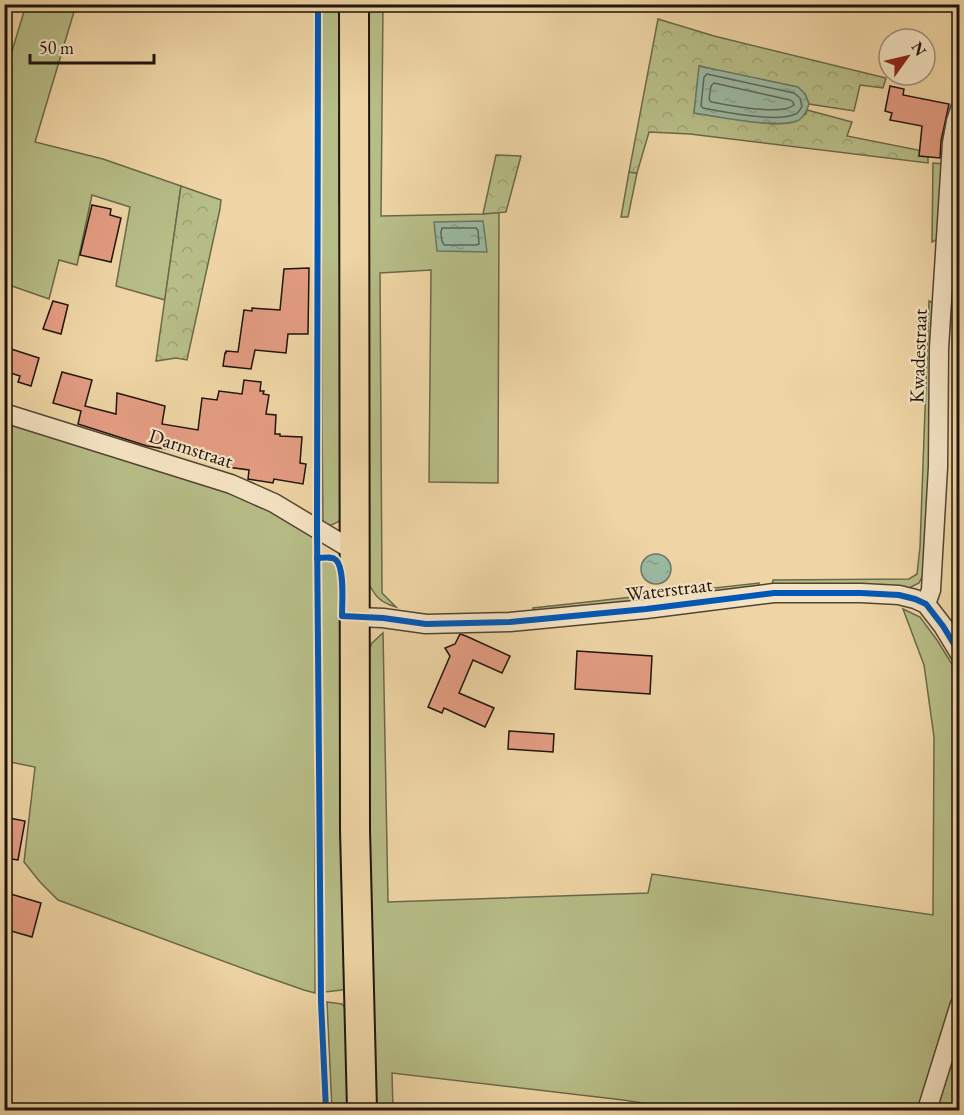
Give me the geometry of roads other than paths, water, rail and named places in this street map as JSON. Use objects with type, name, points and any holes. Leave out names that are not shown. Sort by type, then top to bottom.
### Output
[{"type":"main road","points":[[354,4],[355,830],[362,1110]]},
{"type":"street","name":"Kwadestraat","points":[[926,604],[931,590],[938,467],[939,348],[952,143],[960,110]]},
{"type":"street","name":"Darmstraat","points":[[4,413],[231,484],[274,503],[344,545],[354,545]]},
{"type":"street","name":"Waterstraat","points":[[355,617],[426,624],[510,622],[646,609],[774,593],[899,595],[926,604]]},
{"type":"street","points":[[926,604],[960,654]]},
{"type":"street","points":[[927,1110],[960,1004]]},
{"type":"water","points":[[699,66],[798,87],[805,94],[809,104],[799,120],[778,124],[694,113]]},
{"type":"water","points":[[483,221],[487,252],[437,251],[434,222]]},
{"type":"water","points":[[656,554],[662,555],[670,563],[670,575],[662,583],[656,584],[650,583],[642,575],[641,569],[642,563],[650,555]]}]
